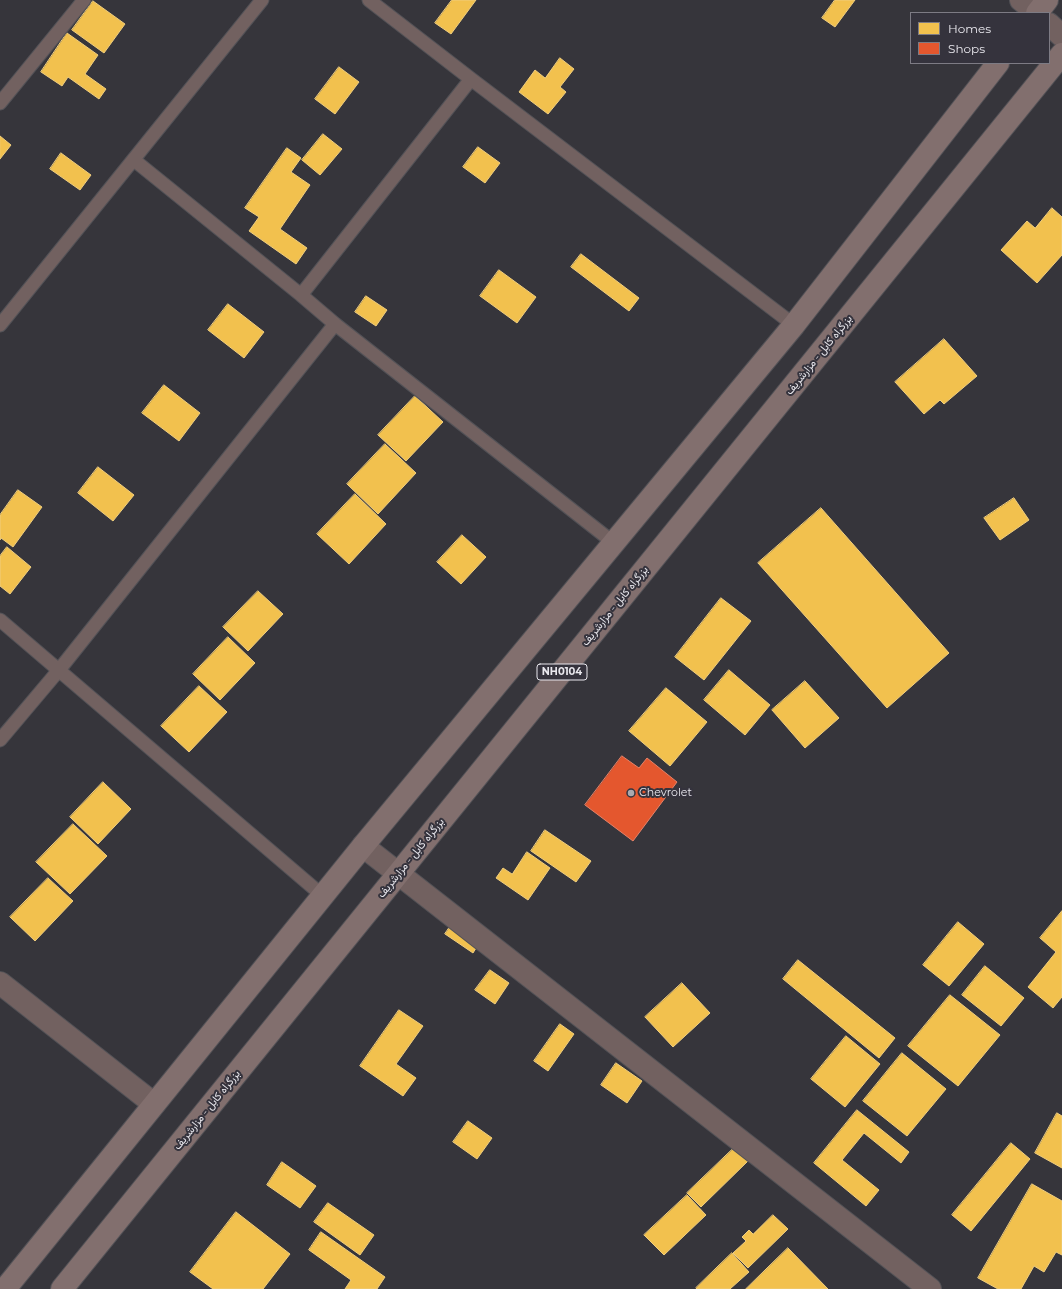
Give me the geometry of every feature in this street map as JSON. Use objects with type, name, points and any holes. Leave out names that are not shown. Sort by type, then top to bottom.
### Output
[{"type":"highway","points":[[1038,12],[1047,0]]},
{"type":"highway","name":"بزرگراه کابل - مزارشریف","points":[[62,1289],[1062,54]]},
{"type":"highway","points":[[5,1289],[363,846],[794,325],[997,64]]},
{"type":"street","points":[[1021,0],[1036,12]]},
{"type":"street","points":[[1050,25],[1062,36]]},
{"type":"street","points":[[363,846],[930,1289]]},
{"type":"street","points":[[0,983],[154,1104]]},
{"type":"lane","points":[[0,103],[84,0]]},
{"type":"lane","points":[[0,325],[262,0]]},
{"type":"lane","points":[[369,0],[794,325]]},
{"type":"lane","points":[[301,294],[471,79]]},
{"type":"lane","points":[[134,160],[301,294],[335,324],[614,543]]},
{"type":"lane","points":[[0,740],[59,670],[335,324]]},
{"type":"lane","points":[[0,620],[323,896]]},
{"type":"building: Homes","points":[[452,0],[476,0],[451,34],[435,23]]},
{"type":"building: Homes","points":[[835,0],[855,0],[835,27],[822,18]]},
{"type":"building: Homes","points":[[93,1],[125,24],[104,53],[72,30]]},
{"type":"building: Homes","points":[[67,33],[98,55],[85,74],[106,89],[99,99],[68,77],[62,86],[41,72]]},
{"type":"building: Homes","points":[[560,58],[574,69],[560,87],[566,92],[548,114],[519,92],[535,70],[545,78]]},
{"type":"building: Homes","points":[[339,67],[359,82],[335,114],[315,99]]},
{"type":"building: Homes","points":[[323,134],[342,149],[320,175],[302,160]]},
{"type":"building: Homes","points":[[0,136],[11,145],[0,159]]},
{"type":"building: Homes","points":[[478,147],[500,163],[485,183],[463,167]]},
{"type":"building: Homes","points":[[287,148],[301,158],[291,172],[310,185],[280,229],[307,248],[296,264],[249,231],[259,217],[245,208]]},
{"type":"building: Homes","points":[[61,153],[91,175],[80,190],[50,169]]},
{"type":"building: Homes","points":[[1052,208],[1062,217],[1062,255],[1037,283],[1001,250],[1027,221],[1035,228]]},
{"type":"building: Homes","points":[[581,254],[639,298],[629,311],[571,267]]},
{"type":"building: Homes","points":[[499,270],[536,297],[517,323],[480,296]]},
{"type":"building: Homes","points":[[366,296],[387,310],[376,326],[355,312]]},
{"type":"building: Homes","points":[[228,304],[264,332],[244,358],[208,330]]},
{"type":"building: Homes","points":[[944,339],[977,376],[944,404],[940,400],[924,414],[895,382]]},
{"type":"building: Homes","points":[[164,385],[200,413],[179,441],[142,413]]},
{"type":"building: Homes","points":[[415,396],[443,422],[406,461],[378,435]]},
{"type":"building: Homes","points":[[385,444],[416,473],[378,514],[347,484]]},
{"type":"building: Homes","points":[[98,467],[134,495],[113,521],[78,493]]},
{"type":"building: Homes","points":[[18,490],[42,507],[13,547],[1,538],[0,540],[0,515]]},
{"type":"building: Homes","points":[[355,494],[386,524],[349,564],[317,534]]},
{"type":"building: Homes","points":[[1014,498],[1029,520],[1000,540],[984,518]]},
{"type":"building: Homes","points":[[821,508],[949,653],[887,708],[758,563]]},
{"type":"building: Homes","points":[[462,535],[486,557],[461,584],[437,562]]},
{"type":"building: Homes","points":[[7,547],[31,567],[10,594],[0,586],[0,556]]},
{"type":"building: Homes","points":[[258,591],[283,614],[248,651],[223,627]]},
{"type":"building: Homes","points":[[721,598],[751,621],[704,680],[675,657]]},
{"type":"building: Homes","points":[[228,637],[255,663],[220,700],[193,674]]},
{"type":"building: Homes","points":[[729,670],[770,705],[745,735],[704,700]]},
{"type":"building: Homes","points":[[805,681],[839,718],[805,748],[772,710]]},
{"type":"building: Homes","points":[[199,686],[227,712],[189,752],[161,726]]},
{"type":"building: Homes","points":[[666,688],[707,722],[670,766],[629,731]]},
{"type":"building: Homes","points":[[103,782],[131,809],[98,844],[70,817]]},
{"type":"building: Homes","points":[[73,824],[107,856],[70,894],[36,862]]},
{"type":"building: Homes","points":[[545,830],[591,861],[576,882],[531,851]]},
{"type":"building: Homes","points":[[527,852],[550,868],[528,900],[496,878],[503,868],[512,874]]},
{"type":"building: Homes","points":[[48,878],[73,901],[35,941],[10,917]]},
{"type":"building: Homes","points":[[1062,911],[1062,997],[1053,1008],[1028,987],[1056,952],[1040,938]]},
{"type":"building: Homes","points":[[454,921],[481,940],[473,953],[445,934]]},
{"type":"building: Homes","points":[[958,922],[984,944],[949,986],[923,965]]},
{"type":"building: Homes","points":[[798,960],[895,1038],[879,1058],[783,979]]},
{"type":"building: Homes","points":[[985,966],[1024,998],[1001,1026],[962,995]]},
{"type":"building: Homes","points":[[490,970],[509,983],[495,1004],[475,990]]},
{"type":"building: Homes","points":[[682,983],[710,1013],[673,1047],[645,1017]]},
{"type":"building: Homes","points":[[950,995],[1000,1035],[958,1086],[908,1046]]},
{"type":"building: Homes","points":[[399,1010],[423,1026],[396,1064],[416,1078],[403,1096],[360,1066]]},
{"type":"building: Homes","points":[[560,1024],[574,1034],[548,1071],[534,1061]]},
{"type":"building: Homes","points":[[846,1036],[880,1064],[845,1107],[811,1079]]},
{"type":"building: Homes","points":[[902,1053],[946,1089],[907,1136],[863,1101]]},
{"type":"building: Homes","points":[[616,1063],[642,1081],[627,1103],[601,1085]]},
{"type":"building: Homes","points":[[857,1110],[909,1152],[901,1163],[864,1133],[842,1160],[879,1190],[866,1206],[814,1163]]},
{"type":"building: Homes","points":[[1057,1113],[1062,1116],[1062,1168],[1035,1153]]},
{"type":"building: Homes","points":[[468,1121],[492,1138],[477,1159],[453,1142]]},
{"type":"building: Homes","points":[[1011,1143],[1030,1159],[971,1231],[952,1215]]},
{"type":"building: Homes","points":[[735,1147],[748,1161],[701,1207],[687,1193]]},
{"type":"building: Homes","points":[[282,1162],[316,1186],[300,1208],[267,1185]]},
{"type":"building: Homes","points":[[1032,1184],[1062,1201],[1062,1255],[1056,1252],[1044,1272],[1034,1266],[1021,1289],[998,1289],[978,1278]]},
{"type":"building: Homes","points":[[687,1195],[706,1215],[664,1255],[644,1235]]},
{"type":"building: Homes","points":[[328,1203],[374,1235],[360,1255],[314,1222]]},
{"type":"building: Homes","points":[[236,1212],[290,1254],[263,1289],[213,1289],[190,1272]]},
{"type":"building: Homes","points":[[773,1215],[788,1229],[748,1268],[733,1253],[746,1241],[742,1237],[749,1230],[753,1234]]},
{"type":"building: Homes","points":[[321,1232],[385,1277],[377,1289],[345,1289],[351,1280],[309,1250]]},
{"type":"building: Homes","points":[[788,1248],[828,1289],[746,1289]]},
{"type":"building: Homes","points":[[732,1253],[749,1272],[730,1289],[696,1288]]},
{"type":"building: Shops","name":"Chevrolet","points":[[622,756],[639,768],[647,758],[677,782],[633,841],[585,805]]},
{"type":"place","name":"Chevrolet","points":[[631,793]]}]
